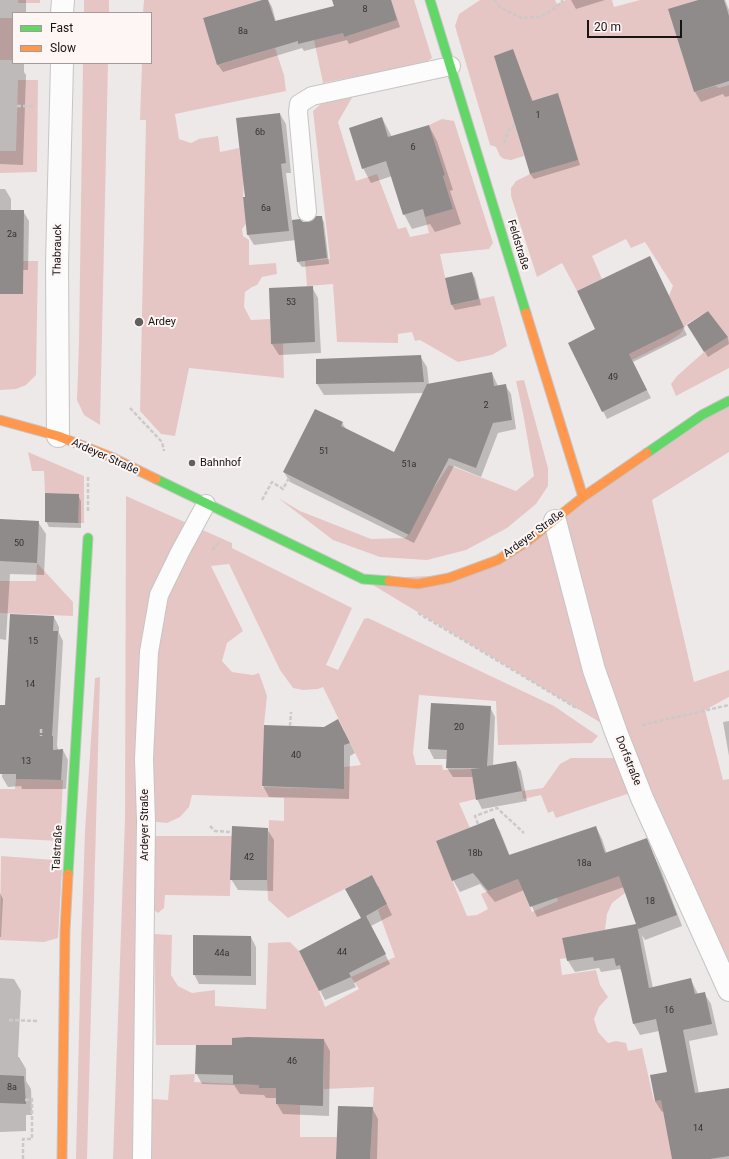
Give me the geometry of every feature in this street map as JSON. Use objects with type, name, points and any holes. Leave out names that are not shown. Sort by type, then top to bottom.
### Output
[{"type":"street","points":[[62,12],[63,0]]},
{"type":"street","name":"Feldstraße","points":[[430,0],[584,497]]},
{"type":"street","name":"Thabrauck","points":[[58,436],[57,264],[62,64]]},
{"type":"street","name":"Ardeyer Straße","points":[[0,420],[58,436],[111,457],[363,579],[418,584],[449,578],[498,560],[528,541],[584,497],[702,415],[729,401]]},
{"type":"street","name":"Dorfstraße","points":[[555,521],[594,670],[616,732],[642,798],[729,990]]},
{"type":"street","name":"Talstraße","points":[[62,1159],[65,931],[88,538]]},
{"type":"lane","points":[[307,212],[298,112],[299,104],[312,96],[451,66]]},
{"type":"lane","name":"Ardeyer Straße","points":[[142,1159],[146,836],[144,759],[149,652],[159,596],[180,552],[206,504]]},
{"type":"path","points":[[494,0],[501,8],[522,18],[539,17],[551,11],[562,2],[562,0]]},
{"type":"path","points":[[130,408],[162,442],[165,456],[155,479]]},
{"type":"path","points":[[87,448],[88,538]]},
{"type":"path","points":[[247,524],[272,482],[283,489],[290,476]]},
{"type":"path","points":[[418,612],[616,732],[729,705]]},
{"type":"path","points":[[290,726],[291,712]]},
{"type":"path","points":[[41,730],[41,736]]},
{"type":"path","points":[[478,824],[475,816],[497,808],[524,833]]},
{"type":"path","points":[[210,826],[215,831],[232,832]]},
{"type":"path","points":[[23,1159],[23,1139],[32,1139],[32,1099]]},
{"type":"path","points":[[25,1100],[37,1100]]},
{"type":"shaded area","points":[[18,0],[40,0],[40,3],[18,3]]},
{"type":"shaded area","points":[[84,0],[109,0],[109,12],[84,12]]},
{"type":"shaded area","points":[[144,0],[262,0],[203,18],[218,65],[275,48],[284,75],[286,91],[175,114],[179,139],[191,143],[199,139],[218,136],[220,152],[239,148],[244,182],[243,197],[246,224],[242,229],[243,236],[249,240],[249,265],[276,263],[277,274],[262,277],[257,285],[245,292],[244,307],[251,320],[270,319],[271,344],[283,343],[284,378],[189,368],[175,436],[161,434],[140,411],[146,120],[140,120],[142,64],[152,64],[152,12],[143,12]]},
{"type":"shaded area","points":[[391,0],[414,0],[432,58],[425,63],[323,83],[314,40],[343,33],[344,37],[397,20]]},
{"type":"shaded area","points":[[480,0],[555,0],[557,4],[566,0],[612,0],[614,7],[640,0],[698,0],[669,10],[694,92],[715,86],[719,88],[729,85],[729,368],[676,396],[671,384],[677,376],[704,352],[728,337],[708,311],[687,324],[680,334],[668,342],[632,360],[629,354],[664,337],[657,324],[673,286],[645,242],[631,248],[626,239],[592,256],[602,279],[577,291],[562,263],[537,277],[511,196],[511,188],[516,181],[530,174],[578,160],[558,94],[510,108],[524,156],[511,160],[504,159],[500,156],[496,147],[490,145],[455,26],[459,14]]},
{"type":"shaded area","points":[[0,18],[12,18],[12,60],[0,60]]},
{"type":"shaded area","points":[[83,64],[108,64],[100,425],[84,415],[77,400]]},
{"type":"shaded area","points":[[18,80],[38,80],[37,172],[0,173],[0,151],[16,151]]},
{"type":"shaded area","points":[[353,96],[338,122],[356,181],[377,174],[398,229],[406,227],[410,237],[429,233],[425,217],[453,209],[443,176],[445,175],[429,125],[442,119],[454,121],[493,243],[489,249],[440,254],[451,305],[494,296],[507,346],[492,355],[458,362],[420,340],[415,341],[412,332],[398,334],[398,343],[337,342],[333,284],[307,286],[305,261],[330,259],[313,111],[321,104]]},
{"type":"shaded area","points":[[0,261],[38,261],[36,375],[26,385],[16,389],[0,390]]},
{"type":"shaded area","points":[[524,380],[548,468],[548,486],[536,504],[507,528],[466,550],[427,560],[380,557],[333,540],[278,498],[300,511],[371,539],[405,538],[409,534],[430,494],[449,465],[516,491],[534,476],[516,381]]},
{"type":"shaded area","points":[[729,401],[729,452],[652,500],[694,682],[729,670],[729,697],[705,710],[723,780],[729,779],[729,990],[616,732],[363,579],[475,574]]},
{"type":"shaded area","points":[[28,452],[84,476],[84,523],[78,523],[78,494],[45,493],[44,471],[32,471]]},
{"type":"shaded area","points":[[126,496],[232,543],[232,548],[352,608],[326,665],[338,670],[364,619],[368,618],[554,706],[598,736],[592,743],[498,745],[496,701],[419,695],[413,753],[416,765],[442,765],[443,770],[471,769],[476,799],[459,803],[470,828],[436,841],[467,916],[477,915],[488,909],[481,894],[518,879],[532,912],[558,901],[536,846],[628,871],[625,893],[612,903],[607,914],[605,930],[562,938],[567,958],[560,959],[562,975],[596,970],[600,985],[608,997],[599,1007],[594,1019],[598,1032],[608,1043],[616,1041],[626,1043],[628,1051],[642,1048],[654,1101],[670,1098],[672,1159],[370,1159],[374,1087],[324,1089],[324,1039],[232,1038],[232,1045],[156,1045],[154,934],[172,935],[171,975],[178,986],[192,993],[215,990],[215,1006],[266,1009],[268,943],[290,942],[299,951],[319,991],[325,1007],[359,989],[351,977],[395,957],[378,910],[387,904],[372,875],[288,918],[268,900],[267,880],[269,820],[284,821],[284,798],[192,795],[189,807],[180,817],[167,823],[136,820],[139,840],[133,1159],[113,1159],[125,818]],"holes":[[[229,564],[280,670],[293,688],[303,690],[318,689],[323,687],[361,765],[344,767],[343,789],[262,787],[264,725],[267,696],[259,673],[253,675],[232,672],[222,661],[227,643],[243,631],[211,566]]]},
{"type":"shaded area","points":[[37,563],[73,602],[73,616],[0,613],[0,581],[36,581]]},
{"type":"shaded area","points":[[100,677],[87,1159],[76,1159],[85,831],[95,678]]},
{"type":"shaded area","points":[[571,758],[616,758],[630,793],[556,818],[553,811],[548,813],[541,795],[523,799],[522,791],[543,788],[560,764]]},
{"type":"shaded area","points":[[16,779],[63,780],[60,841],[0,838],[0,789],[15,789]]},
{"type":"shaded area","points":[[153,836],[232,836],[230,896],[165,895],[164,908],[158,913],[154,910]]},
{"type":"shaded area","points":[[1,856],[55,860],[62,870],[58,938],[44,942],[0,940]]},
{"type":"shaded area","points":[[195,1074],[194,1082],[259,1085],[259,1088],[276,1088],[276,1104],[300,1105],[300,1137],[337,1137],[336,1159],[150,1159],[152,1099],[168,1100],[170,1075]]},
{"type":"building","points":[[262,0],[268,0],[275,21],[334,6],[332,0],[391,0],[397,20],[344,37],[343,33],[298,44],[298,41],[217,65],[203,18]]},
{"type":"building","points":[[698,0],[724,0],[729,16],[729,81],[694,92],[668,9]]},
{"type":"building","points":[[513,49],[532,101],[558,93],[578,160],[530,174],[494,56]]},
{"type":"building","points":[[280,113],[286,163],[281,164],[289,231],[247,235],[243,197],[245,197],[236,118]]},
{"type":"building","points":[[382,117],[388,137],[429,125],[445,175],[443,176],[453,209],[425,217],[423,209],[403,215],[386,161],[362,169],[349,128]]},
{"type":"building","points":[[0,210],[24,210],[23,294],[0,294]]},
{"type":"building","points":[[316,216],[322,216],[327,258],[297,262],[292,220],[300,219],[303,222],[308,222],[313,220]]},
{"type":"building","points":[[650,256],[684,327],[629,354],[647,390],[602,412],[568,343],[595,329],[577,291]]},
{"type":"building","points":[[472,272],[479,299],[451,305],[445,278]]},
{"type":"building","points":[[313,286],[315,342],[271,344],[269,288]]},
{"type":"building","points":[[708,311],[728,337],[704,352],[687,325]]},
{"type":"building","points":[[421,355],[424,382],[316,384],[316,359]]},
{"type":"building","points":[[492,372],[494,386],[506,384],[512,420],[493,423],[476,468],[449,458],[409,535],[283,472],[315,409],[343,422],[341,426],[394,452],[427,384]]},
{"type":"building","points":[[45,493],[79,494],[78,523],[45,522]]},
{"type":"building","points":[[0,519],[39,521],[37,563],[0,561]]},
{"type":"building","points":[[10,614],[54,616],[53,631],[58,631],[52,736],[53,750],[63,749],[61,780],[16,779],[16,774],[0,774],[0,705],[5,705]]},
{"type":"building","points":[[431,703],[491,706],[487,766],[516,761],[522,791],[476,800],[471,769],[481,768],[446,768],[447,750],[428,749]]},
{"type":"building","points":[[338,719],[350,743],[344,745],[344,789],[262,786],[264,725],[324,727]]},
{"type":"building","points":[[494,818],[509,855],[596,826],[605,853],[647,838],[677,915],[638,929],[637,925],[649,988],[691,978],[695,994],[705,992],[712,1024],[683,1030],[695,1093],[729,1088],[729,1156],[710,1159],[672,1159],[661,1100],[655,1101],[650,1075],[667,1072],[656,1019],[633,1024],[620,965],[616,966],[614,958],[594,961],[593,957],[567,961],[562,938],[636,924],[619,876],[530,907],[518,879],[488,891],[473,873],[452,881],[436,841]]},
{"type":"building","points":[[232,826],[268,828],[267,880],[230,880]]},
{"type":"building","points":[[372,875],[387,904],[366,916],[386,954],[349,973],[351,977],[319,991],[299,951],[361,918],[345,889]]},
{"type":"building","points":[[193,935],[251,936],[251,976],[193,975]]},
{"type":"building","points":[[232,1038],[324,1039],[323,1106],[276,1104],[276,1088],[259,1088],[259,1085],[233,1084],[233,1075],[195,1074],[196,1045],[232,1045]]},
{"type":"building","points":[[0,1075],[24,1076],[26,1104],[0,1103]]},
{"type":"building","points":[[338,1106],[373,1107],[370,1159],[336,1159]]},
{"type":"traffic: fast","points":[[430,0],[526,313]]},
{"type":"traffic: fast","points":[[647,453],[702,415],[729,401]]},
{"type":"traffic: fast","points":[[156,479],[363,579],[389,581]]},
{"type":"traffic: fast","points":[[68,874],[88,538]]},
{"type":"traffic: slow","points":[[526,313],[583,497]]},
{"type":"traffic: slow","points":[[0,420],[58,436],[111,457],[156,479]]},
{"type":"traffic: slow","points":[[389,581],[418,584],[449,578],[498,560],[528,541],[583,497],[647,453]]},
{"type":"traffic: slow","points":[[62,1159],[65,931],[68,874]]},
{"type":"place","name":"Ardey","points":[[139,322]]},
{"type":"place","name":"Bahnhof","points":[[192,463]]}]
